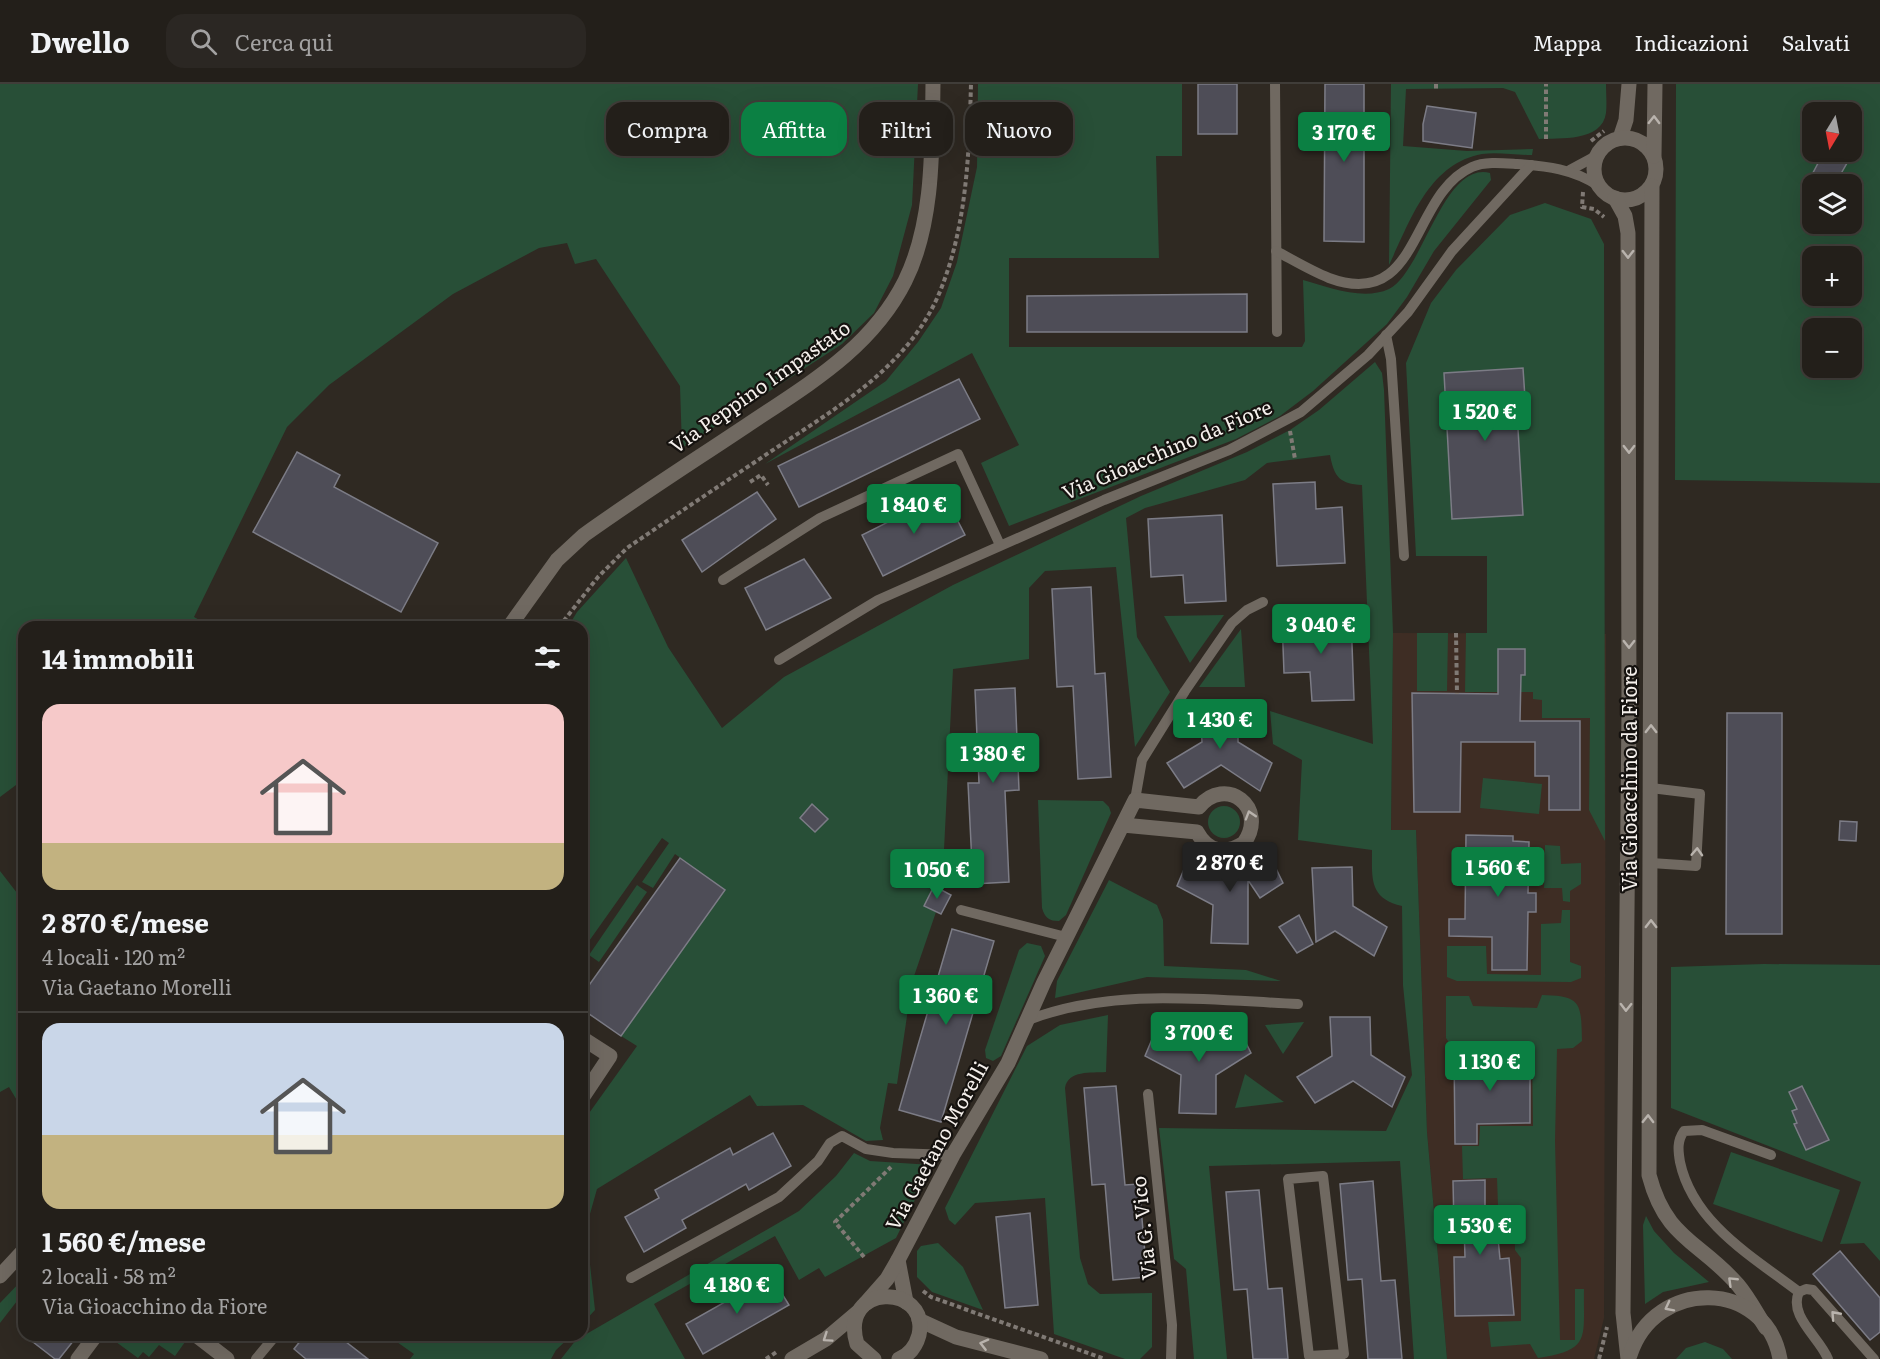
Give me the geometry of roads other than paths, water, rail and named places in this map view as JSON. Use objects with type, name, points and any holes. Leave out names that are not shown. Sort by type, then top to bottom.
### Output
[{"type":"street","name":"Via Peppino Impastato","points":[[513,621],[557,560],[584,535],[796,392],[858,346],[883,319],[906,279],[922,230],[931,159],[933,84]]},
{"type":"street","points":[[1620,138],[1626,120],[1629,84]]},
{"type":"street","points":[[1654,156],[1640,141],[1620,138],[1602,148],[1590,160],[1599,186],[1615,198],[1636,198],[1652,186],[1656,177],[1655,84]]},
{"type":"street","name":"Via Gioacchino da Fiore","points":[[1652,186],[1652,863],[1649,1175],[1664,1214],[1683,1238],[1737,1285],[1767,1328]]},
{"type":"street","name":"Via Gioacchino da Fiore","points":[[1615,198],[1625,216],[1628,233],[1629,711],[1623,1313],[1629,1359]]},
{"type":"street","points":[[1123,825],[1197,832],[1210,847],[1224,851],[1245,843],[1253,825],[1250,809],[1238,797],[1231,794],[1211,796],[1199,807],[1135,800]]},
{"type":"street","name":"Via Gaetano Morelli","points":[[792,1359],[826,1339],[861,1308],[886,1279],[898,1260],[953,1155],[1008,1063],[1066,937],[1135,800]]},
{"type":"street","points":[[588,1042],[610,1056],[588,1089]]},
{"type":"street","points":[[0,1276],[18,1256]]},
{"type":"street","name":"Via Gaetano Morelli","points":[[898,1260],[906,1302]]},
{"type":"street","points":[[872,1359],[857,1344],[854,1333],[861,1308],[885,1296],[906,1302],[919,1320],[956,1337],[1041,1359]]},
{"type":"street","points":[[1629,1359],[1641,1331],[1650,1319],[1661,1310],[1688,1299],[1703,1297],[1732,1302],[1745,1309],[1767,1328],[1781,1358]]},
{"type":"street","points":[[901,1358],[917,1341],[919,1320]]},
{"type":"street","points":[[78,1359],[92,1341]]},
{"type":"street","points":[[204,1341],[227,1359]]},
{"type":"street","points":[[901,1358],[920,1359]]},
{"type":"lane","points":[[1275,84],[1277,332]]},
{"type":"lane","points":[[1570,171],[1590,160]]},
{"type":"lane","points":[[1276,251],[1329,278],[1353,283],[1379,281],[1398,269],[1439,196],[1455,177],[1473,166],[1493,163],[1531,165],[1570,171],[1599,186]]},
{"type":"lane","name":"Via Gioacchino da Fiore","points":[[778,660],[878,600],[1000,545],[1229,450],[1301,412],[1368,355],[1408,312],[1452,251],[1531,165]]},
{"type":"lane","points":[[1386,335],[1391,359],[1404,556]]},
{"type":"lane","points":[[723,580],[820,518],[958,454],[1000,545]]},
{"type":"lane","name":"Via Gaetano Morelli","points":[[1135,800],[1142,760],[1185,691],[1232,623],[1247,610],[1263,602]]},
{"type":"lane","points":[[1651,788],[1700,794],[1696,866],[1652,863]]},
{"type":"lane","points":[[961,910],[1066,937]]},
{"type":"lane","points":[[1028,1020],[1053,1010],[1145,996],[1298,1004]]},
{"type":"lane","name":"Via G. Vico","points":[[1148,1094],[1172,1325],[1171,1359]]},
{"type":"lane","points":[[1771,1155],[1702,1130],[1684,1131],[1678,1145],[1683,1175],[1696,1201],[1712,1222],[1738,1246],[1799,1292]]},
{"type":"lane","points":[[632,1278],[779,1197],[818,1161],[830,1143],[842,1136],[866,1149],[953,1155]]},
{"type":"lane","points":[[1323,1176],[1344,1354],[1329,1357],[1309,1356],[1288,1179],[1323,1176]]},
{"type":"lane","points":[[1828,1359],[1797,1310],[1796,1300],[1799,1292],[1806,1289],[1813,1290],[1874,1359]]},
{"type":"lane","points":[[271,1341],[259,1355],[272,1359]]}]
